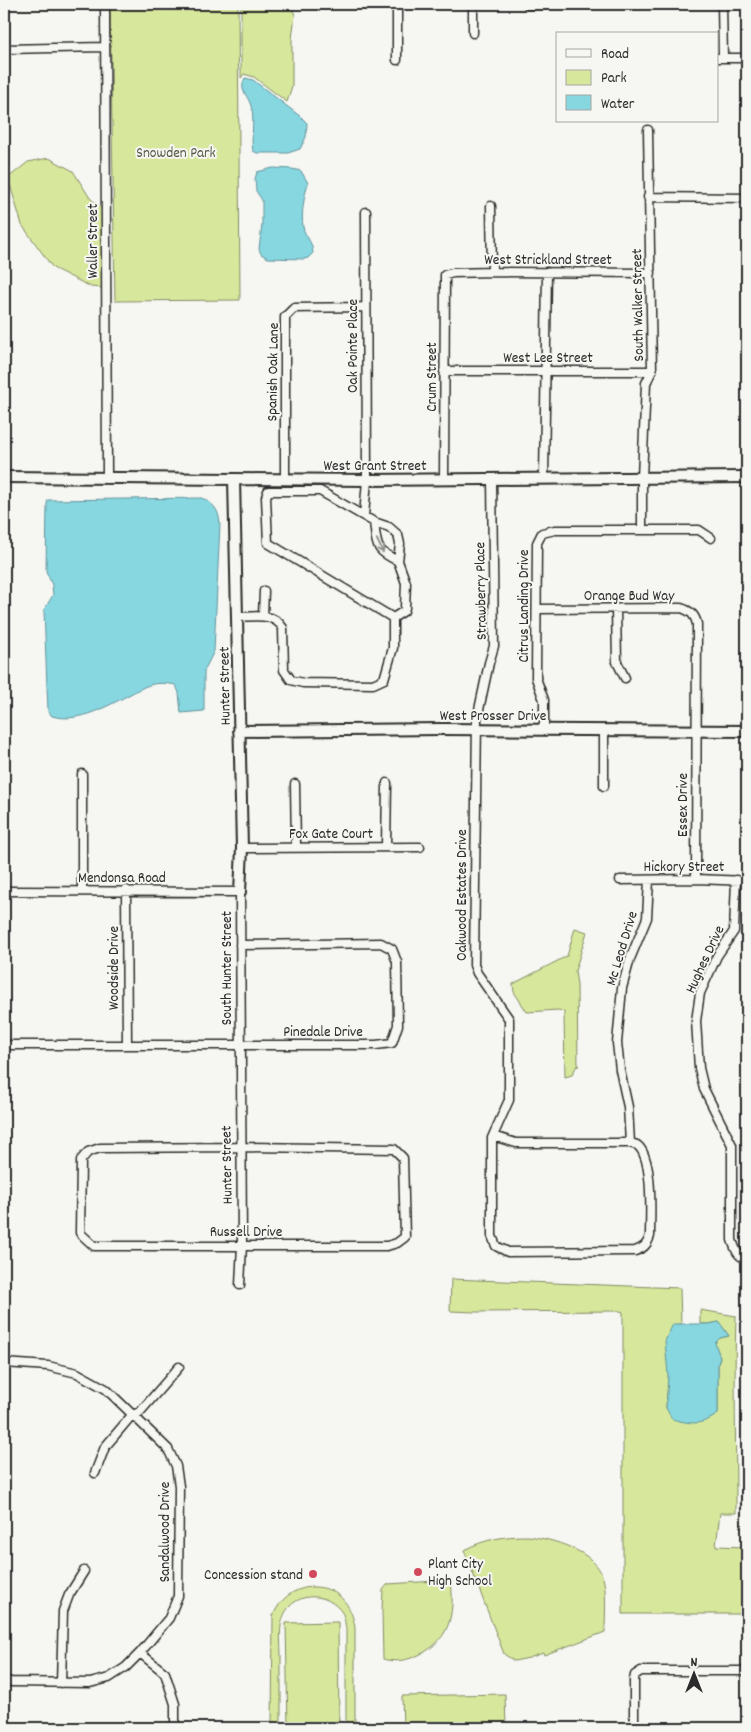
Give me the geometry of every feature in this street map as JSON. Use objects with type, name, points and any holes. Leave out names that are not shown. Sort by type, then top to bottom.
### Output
[{"type":"street","name":"Waller Street","points":[[105,4],[107,478]]},
{"type":"street","points":[[397,4],[397,60]]},
{"type":"street","points":[[473,4],[473,33]]},
{"type":"street","points":[[527,4],[548,4]]},
{"type":"street","points":[[722,4],[720,58],[747,58]]},
{"type":"street","points":[[4,49],[105,47]]},
{"type":"street","name":"South Walker Street","points":[[642,530],[646,383],[652,371],[648,130]]},
{"type":"street","points":[[648,197],[747,198]]},
{"type":"street","points":[[491,206],[492,272]]},
{"type":"street","name":"Oak Pointe Place","points":[[364,516],[367,480],[366,212]]},
{"type":"street","name":"West Strickland Street","points":[[445,275],[492,272],[651,273]]},
{"type":"street","points":[[544,479],[548,272]]},
{"type":"street","name":"Crum Street","points":[[444,479],[445,275]]},
{"type":"street","name":"Spanish Oak Lane","points":[[285,480],[286,317],[294,308],[366,307]]},
{"type":"street","name":"West Lee Street","points":[[444,370],[652,371]]},
{"type":"street","name":"West Grant Street","points":[[4,477],[285,480],[747,477]]},
{"type":"street","name":"Hunter Street","points":[[234,479],[242,848],[240,892]]},
{"type":"street","name":"Strawberry Place","points":[[476,730],[478,709],[494,646],[492,479]]},
{"type":"street","points":[[270,490],[316,490],[332,497],[374,522],[389,527],[398,535],[400,544],[398,561],[406,583],[406,608],[393,618],[267,541],[266,497],[270,490]]},
{"type":"street","points":[[374,522],[376,543],[382,554],[398,561]]},
{"type":"street","name":"Citrus Landing Drive","points":[[544,730],[544,700],[536,678],[537,543],[542,533],[556,530],[699,530],[711,538]]},
{"type":"street","points":[[263,616],[264,591]]},
{"type":"street","name":"Orange Bud Way","points":[[537,609],[681,608],[687,610],[696,618],[697,624],[696,731]]},
{"type":"street","points":[[616,609],[617,662],[625,678]]},
{"type":"street","points":[[237,617],[263,616],[275,619],[283,628],[284,670],[291,680],[303,683],[353,684],[373,684],[384,679],[393,648],[393,618]]},
{"type":"street","name":"Oakwood Estates Drive","points":[[476,730],[474,964],[477,973],[509,1019],[509,1100],[493,1136],[491,1148],[492,1236],[496,1246],[508,1252],[635,1251],[642,1249],[648,1244],[650,1236],[650,1178],[642,1151],[637,1145],[630,1143]]},
{"type":"street","name":"West Prosser Drive","points":[[239,731],[747,731]]},
{"type":"street","points":[[604,731],[604,786]]},
{"type":"street","name":"Essex Drive","points":[[696,731],[696,879]]},
{"type":"street","points":[[82,774],[82,891]]},
{"type":"street","points":[[386,847],[387,783]]},
{"type":"street","points":[[295,784],[296,847]]},
{"type":"street","name":"Fox Gate Court","points":[[242,848],[420,847]]},
{"type":"street","name":"Hickory Street","points":[[620,880],[696,879],[747,881]]},
{"type":"street","name":"Mc Leod Drive","points":[[630,1143],[628,1107],[620,1070],[617,1043],[622,988],[630,959],[647,918],[649,880]]},
{"type":"street","name":"Hughes Drive","points":[[736,880],[734,931],[717,956],[700,993],[696,1021],[699,1068],[704,1089],[732,1145],[732,1240],[736,1252],[744,1259],[747,1259]]},
{"type":"street","name":"Mendonsa Road","points":[[4,891],[126,890],[240,892]]},
{"type":"street","name":"Woodside Drive","points":[[126,890],[127,1045]]},
{"type":"street","name":"South Hunter Street","points":[[240,892],[240,1045]]},
{"type":"street","name":"Pinedale Drive","points":[[4,1045],[376,1045],[392,1043],[398,1026],[397,962],[392,949],[381,943],[240,945]]},
{"type":"street","name":"Hunter Street","points":[[240,1045],[242,1245],[240,1286]]},
{"type":"street","points":[[493,1136],[516,1143],[630,1143]]},
{"type":"street","name":"Russell Drive","points":[[240,1147],[394,1149],[403,1158],[405,1236],[397,1243],[387,1246],[94,1246],[80,1233],[81,1160],[88,1152],[100,1148],[240,1147]]},
{"type":"street","name":"Sandalwood Drive","points":[[4,1363],[48,1366],[77,1373],[106,1388],[168,1449],[176,1466],[179,1486],[178,1596],[168,1618],[140,1653],[126,1667],[109,1678],[90,1683],[11,1682],[4,1680]]},
{"type":"street","points":[[95,1473],[105,1446],[132,1415],[140,1412],[178,1367]]},
{"type":"street","points":[[61,1683],[63,1611],[69,1595],[84,1572]]},
{"type":"street","points":[[140,1653],[165,1673],[175,1704],[175,1728]]},
{"type":"street","points":[[634,1728],[634,1680],[635,1675],[641,1671],[747,1671]]},
{"type":"green space","name":"Snowden Park","points":[[110,4],[238,4],[240,300],[115,301]]},
{"type":"green space","points":[[241,4],[291,5],[295,15],[292,39],[292,86],[287,102],[254,77],[244,74],[241,78]]},
{"type":"green space","points":[[49,158],[73,171],[90,198],[102,209],[103,288],[91,287],[53,268],[22,225],[8,178],[28,162]]},
{"type":"green space","points":[[575,928],[587,932],[575,971],[577,985],[578,1067],[577,1065],[572,1075],[565,1077],[564,1012],[558,1010],[527,1012],[514,992],[513,984],[567,956]]},
{"type":"green space","points":[[451,1279],[680,1288],[681,1324],[673,1325],[666,1408],[718,1414],[718,1363],[720,1357],[714,1343],[720,1338],[729,1336],[719,1322],[700,1324],[700,1310],[736,1316],[736,1513],[720,1513],[716,1546],[747,1547],[747,1614],[623,1614],[623,1312],[450,1311]]},
{"type":"green space","points":[[528,1536],[560,1543],[592,1560],[603,1578],[606,1605],[605,1632],[544,1655],[543,1653],[514,1661],[504,1654],[464,1550],[479,1543],[495,1539]]},
{"type":"green space","points":[[451,1580],[451,1616],[443,1636],[426,1651],[410,1658],[395,1661],[383,1659],[383,1590],[388,1584]]},
{"type":"green space","points":[[320,1587],[336,1593],[351,1611],[355,1628],[355,1728],[346,1728],[346,1629],[344,1616],[328,1600],[319,1597],[309,1597],[300,1599],[292,1604],[286,1611],[282,1621],[280,1634],[281,1728],[272,1728],[273,1616],[287,1596],[298,1590]]},
{"type":"green space","points":[[338,1622],[339,1728],[288,1728],[286,1623]]},
{"type":"green space","points":[[505,1694],[506,1728],[403,1728],[402,1696]]},
{"type":"water","points":[[245,78],[253,80],[307,123],[306,137],[300,149],[288,153],[257,153],[253,151],[253,114],[243,89]]},
{"type":"water","points":[[273,168],[301,171],[308,183],[302,216],[303,227],[313,253],[308,258],[268,258],[261,254],[259,249],[262,225],[262,200],[256,191],[255,179],[257,172]]},
{"type":"water","points":[[202,498],[215,508],[220,524],[214,651],[204,671],[204,711],[181,713],[179,693],[176,685],[160,683],[144,687],[99,710],[87,714],[63,718],[52,716],[48,711],[44,610],[53,595],[52,585],[46,571],[48,500]]},
{"type":"water","points":[[719,1322],[729,1336],[720,1338],[715,1343],[720,1357],[718,1364],[718,1414],[706,1421],[696,1423],[672,1419],[666,1408],[668,1375],[665,1341],[673,1324],[709,1324]]},
{"type":"place","name":"Plant City High School","points":[[418,1572]]},
{"type":"place","name":"Concession stand","points":[[313,1574]]}]
